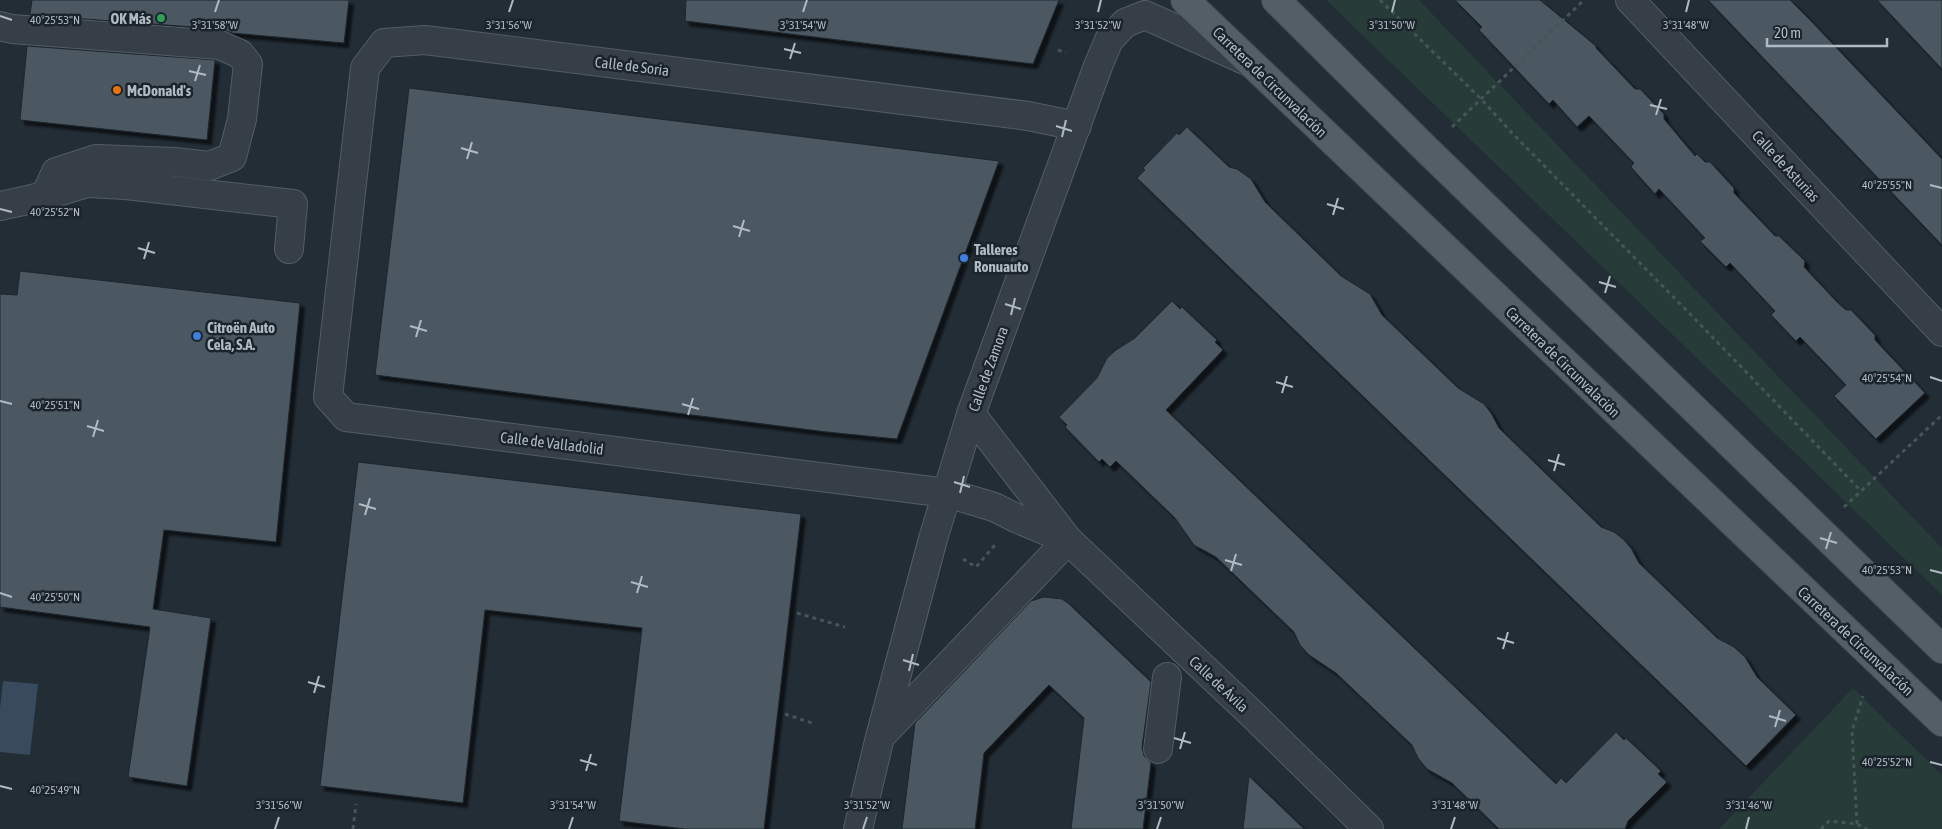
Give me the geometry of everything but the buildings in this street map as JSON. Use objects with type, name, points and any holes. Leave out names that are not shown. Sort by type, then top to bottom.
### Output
[{"type":"main road","name":"Carretera de Circunvalación","points":[[1185,0],[1942,722]]},
{"type":"main road","points":[[1276,0],[1426,149],[1942,649]]},
{"type":"street","name":"Calle de Asturias","points":[[1630,0],[1942,332]]},
{"type":"street","name":"Calle de Zamora","points":[[858,829],[880,738],[946,493],[971,414],[1109,40],[1125,23],[1145,15],[1248,62]]},
{"type":"street","points":[[0,26],[12,29],[220,45],[240,54],[248,64],[242,120],[232,157],[209,166],[175,162],[96,159],[56,172],[45,196]]},
{"type":"street","name":"Calle de Soria","points":[[346,234],[365,68],[384,42],[425,40],[1028,116],[1076,126]]},
{"type":"street","points":[[0,206],[45,196],[87,182],[294,204],[288,249]]},
{"type":"street","name":"Calle de Valladolid","points":[[346,234],[328,397],[346,417],[946,493]]},
{"type":"street","name":"Calle de Ávila","points":[[971,414],[1068,540],[1369,829]]},
{"type":"street","name":"Calle de Ávila","points":[[946,493],[994,507],[1068,540]]},
{"type":"street","points":[[880,738],[1068,540]]},
{"type":"street","points":[[1158,749],[1167,677]]},
{"type":"path","points":[[1380,0],[1481,99],[1861,491]]},
{"type":"path","points":[[1448,132],[1584,0]]},
{"type":"path","points":[[1841,511],[1942,415]]},
{"type":"path","points":[[797,613],[844,627]]},
{"type":"path","points":[[1857,824],[1852,732],[1863,691]]},
{"type":"path","points":[[784,714],[816,724]]},
{"type":"path","points":[[352,829],[356,804]]},
{"type":"path","points":[[1821,829],[1829,821],[1857,824],[1867,829]]},
{"type":"green space","points":[[1326,0],[1419,0],[1942,548],[1942,595]]},
{"type":"green space","points":[[1853,688],[1942,775],[1942,829],[1719,829]]},
{"type":"water","points":[[3,681],[38,684],[30,755],[0,752],[0,708]]},
{"type":"place","name":"OK Más","points":[[161,18]]},
{"type":"place","name":"McDonald's","points":[[117,90]]},
{"type":"place","name":"Talleres Ronuauto","points":[[964,258]]},
{"type":"place","name":"Citroën Auto Cela, S.A.","points":[[197,336]]}]
